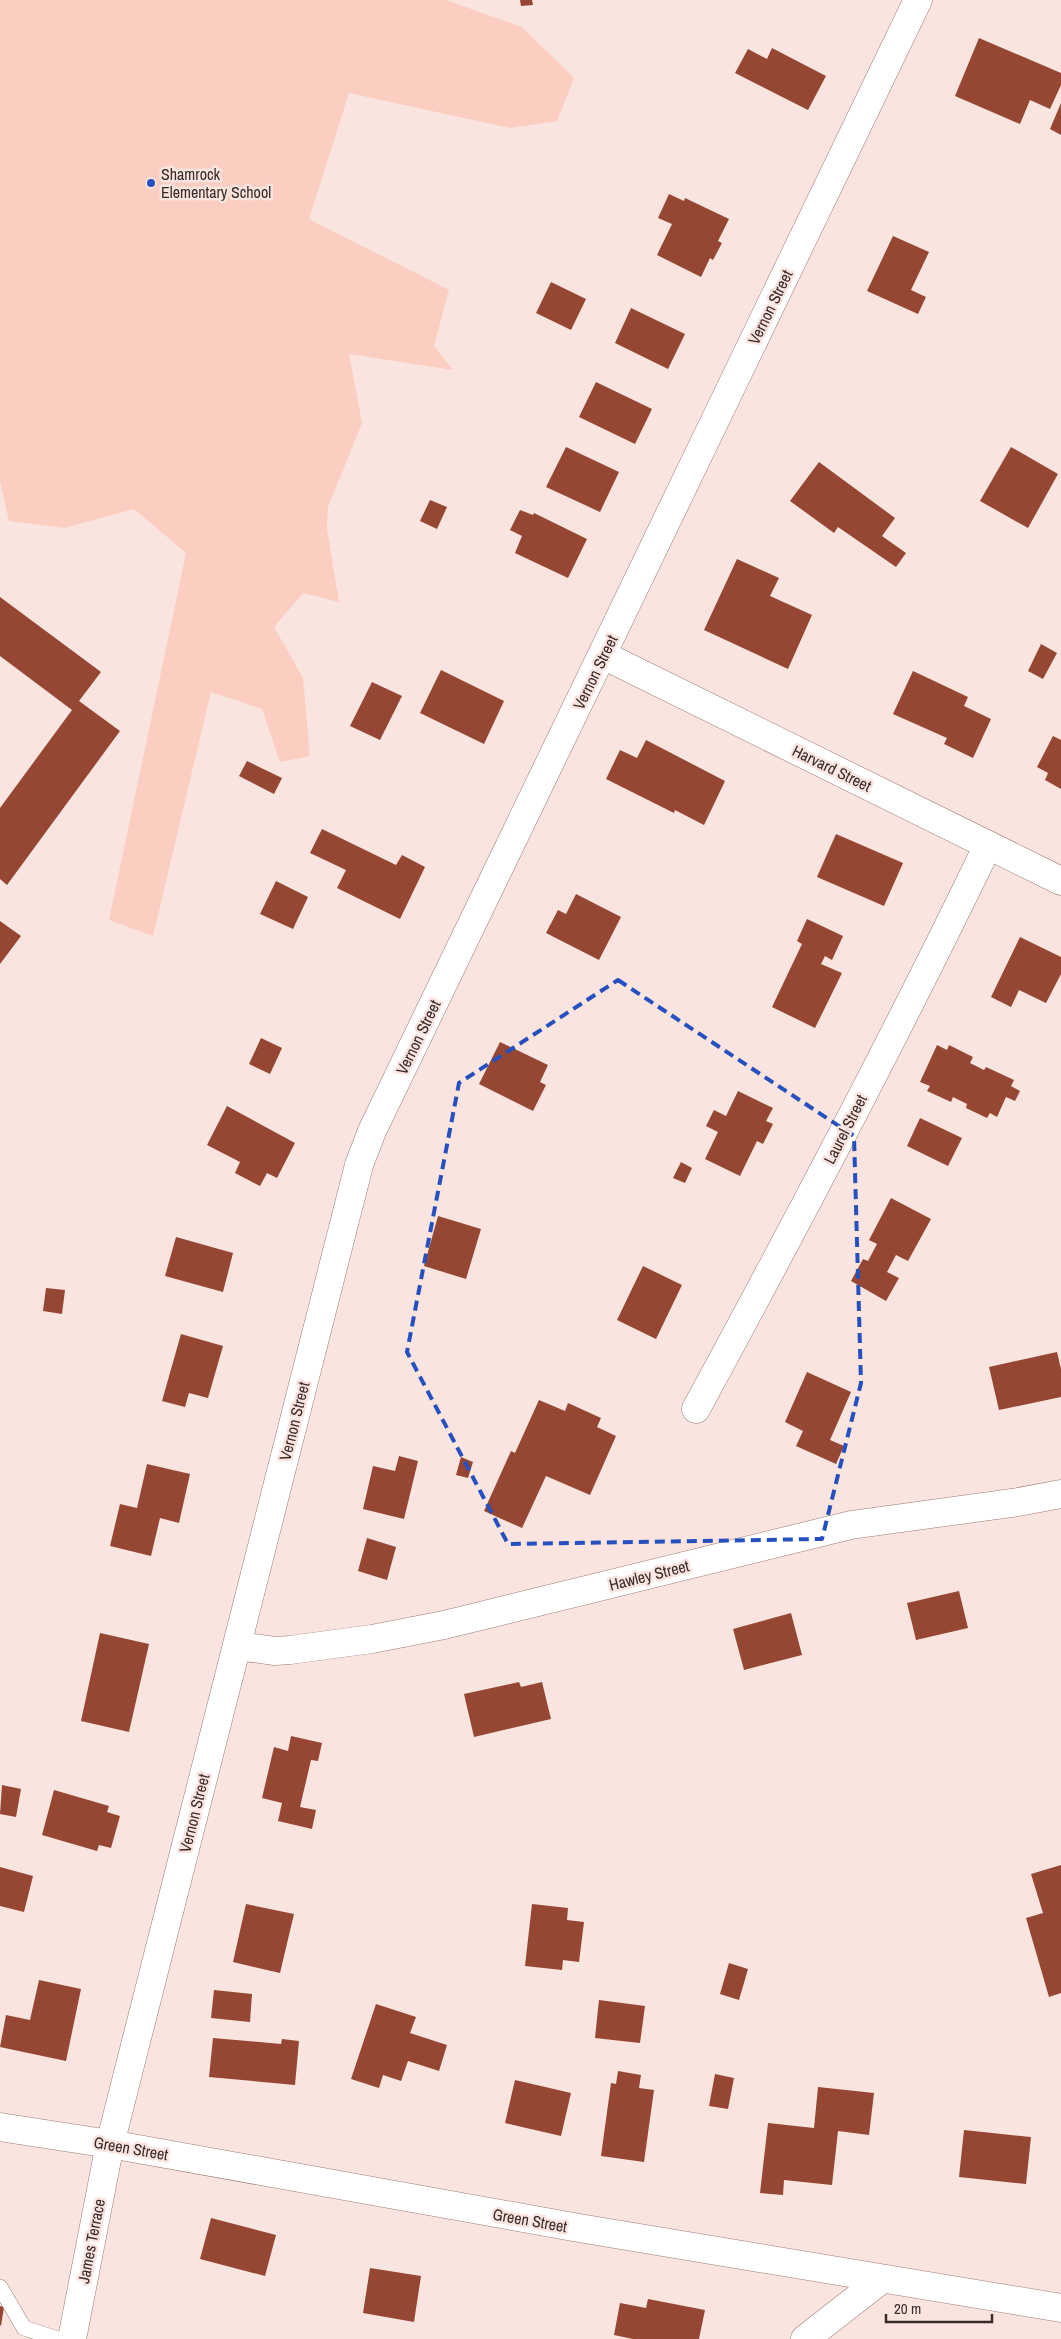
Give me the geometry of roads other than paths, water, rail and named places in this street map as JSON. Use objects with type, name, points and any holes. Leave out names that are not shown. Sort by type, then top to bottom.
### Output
[{"type":"street","name":"Vernon Street","points":[[110,2144],[359,1165],[372,1130],[918,0]]},
{"type":"street","name":"Harvard Street","points":[[603,655],[1061,881]]},
{"type":"street","name":"Laurel Street","points":[[696,1409],[771,1271],[913,999],[988,845]]},
{"type":"street","name":"Hawley Street","points":[[237,1646],[268,1650],[290,1650],[408,1633],[851,1525],[1018,1502],[1061,1494]]},
{"type":"street","name":"Green Street","points":[[0,2127],[110,2144],[579,2228],[1061,2308]]},
{"type":"street","name":"James Terrace","points":[[72,2339],[110,2144]]},
{"type":"street","points":[[805,2339],[882,2279]]},
{"type":"lane","points":[[0,2286],[24,2328],[58,2339]]},
{"type":"place","name":"Shamrock Elementary School","points":[[151,183]]}]
